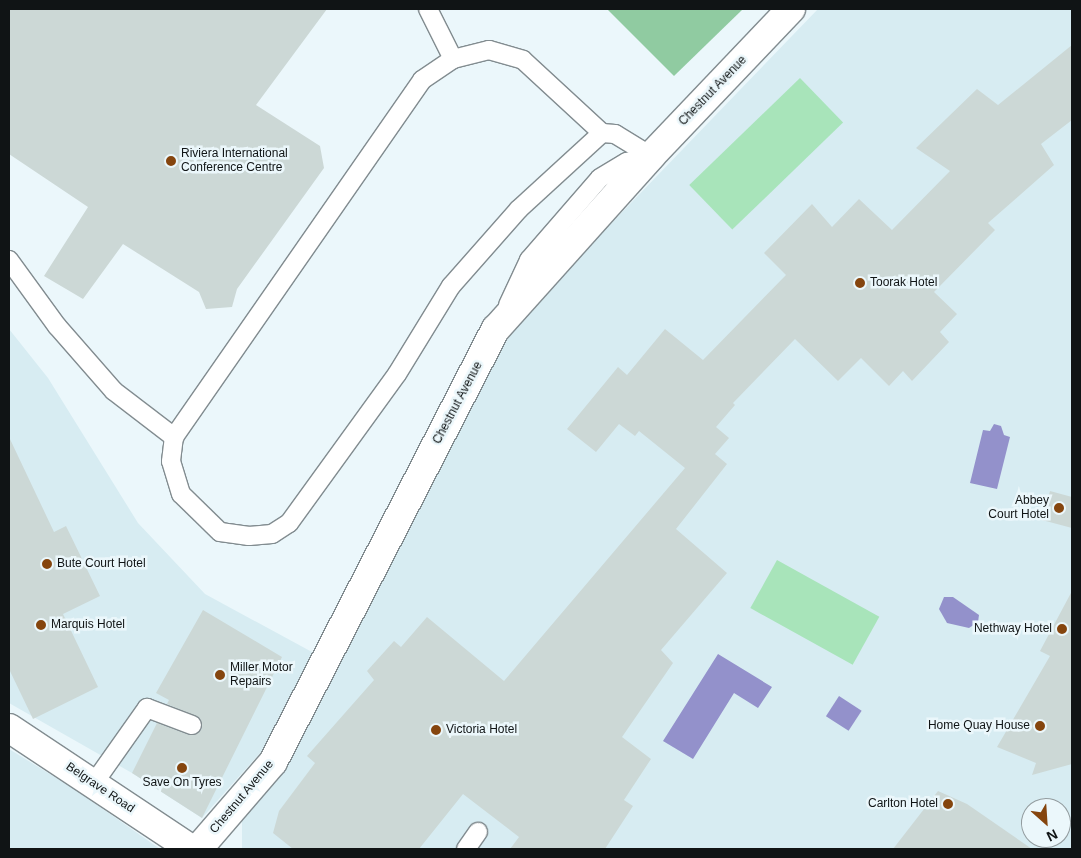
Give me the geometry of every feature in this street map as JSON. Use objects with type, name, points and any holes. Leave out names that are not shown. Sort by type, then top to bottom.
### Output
[{"type":"street","name":"Chestnut Avenue","points":[[198,849],[273,762],[496,329],[651,156],[791,9]]},
{"type":"street","name":"Belgrave Road","points":[[9,728],[191,849]]},
{"type":"lane","points":[[428,9],[453,59]]},
{"type":"lane","points":[[602,132],[519,209],[451,286],[397,374],[289,523],[272,534],[249,536],[220,532],[181,494],[171,461],[174,437],[422,80],[453,59],[489,50],[523,60],[602,132],[615,134],[651,156]]},
{"type":"lane","points":[[496,329],[529,260],[600,178],[627,162],[651,156]]},
{"type":"lane","points":[[9,260],[57,326],[114,391],[174,437]]},
{"type":"lane","points":[[94,784],[147,708],[192,725]]},
{"type":"lane","points":[[466,849],[478,832]]},
{"type":"shaded area","points":[[818,9],[1072,9],[1072,849],[242,849],[242,815],[313,718],[474,395],[521,317]]},
{"type":"shaded area","points":[[9,329],[48,378],[138,523],[205,594],[312,652],[268,744],[202,818],[132,773],[9,703]]},
{"type":"shaded area","points":[[9,749],[76,790],[160,849],[9,849]]},
{"type":"green space","points":[[607,9],[743,9],[674,76]]},
{"type":"green space","points":[[800,78],[843,123],[732,230],[689,185]]},
{"type":"green space","points":[[777,560],[879,617],[853,665],[750,608]]},
{"type":"water","points":[[994,424],[1001,426],[1004,435],[1010,437],[997,489],[970,483],[983,430],[990,431]]},
{"type":"water","points":[[944,597],[953,597],[979,615],[978,622],[969,628],[947,623],[939,609]]},
{"type":"water","points":[[718,654],[772,687],[758,708],[734,693],[693,759],[663,741]]},
{"type":"water","points":[[839,696],[862,711],[849,731],[826,716]]},
{"type":"building","name":"Riviera International Conference Centre","points":[[9,9],[327,9],[256,105],[320,146],[324,168],[237,289],[232,307],[206,309],[199,292],[123,244],[83,299],[44,276],[88,207],[9,154]]},
{"type":"building","points":[[1072,45],[1072,120],[1041,144],[1054,165],[988,223],[995,230],[934,292],[957,314],[940,332],[949,342],[912,381],[903,371],[889,386],[861,358],[838,381],[795,339],[733,403],[735,405],[716,427],[729,438],[715,454],[727,464],[676,529],[727,573],[661,650],[673,663],[622,737],[651,759],[624,800],[633,806],[605,849],[510,849],[519,837],[463,794],[419,849],[293,849],[273,833],[279,811],[315,763],[307,756],[374,680],[367,671],[394,641],[401,647],[427,617],[504,681],[685,468],[639,431],[635,436],[619,424],[596,452],[567,429],[618,367],[627,375],[665,329],[703,360],[786,275],[764,253],[812,204],[832,227],[859,199],[892,230],[950,171],[916,148],[977,89],[998,105]]},
{"type":"building","name":"Bute Court Hotel","points":[[9,437],[54,532],[66,526],[100,596],[63,614],[98,687],[33,719],[9,669]]},
{"type":"building","name":"Abbey Court Hotel","points":[[1050,491],[1072,497],[1072,528],[1042,520]]},
{"type":"building","name":"Home Quay House","points":[[1072,591],[1072,764],[1032,775],[1036,763],[997,747],[1050,656],[1040,651]]},
{"type":"building","points":[[203,610],[282,657],[202,818],[132,773],[157,723],[189,735],[194,735],[202,729],[200,718],[167,704],[169,700],[156,693]]},
{"type":"building","name":"Carlton Hotel","points":[[938,791],[967,804],[1021,841],[1021,848],[1032,849],[893,849]]},
{"type":"place","name":"Riviera International Conference Centre","points":[[171,161]]},
{"type":"place","name":"Toorak Hotel","points":[[860,283]]},
{"type":"place","name":"Abbey Court Hotel","points":[[1059,508]]},
{"type":"place","name":"Bute Court Hotel","points":[[47,564]]},
{"type":"place","name":"Marquis Hotel","points":[[41,625]]},
{"type":"place","name":"Nethway Hotel","points":[[1062,629]]},
{"type":"place","name":"Miller Motor Repairs","points":[[220,675]]},
{"type":"place","name":"Home Quay House","points":[[1040,726]]},
{"type":"place","name":"Victoria Hotel","points":[[436,730]]},
{"type":"place","name":"Save On Tyres","points":[[182,768]]},
{"type":"place","name":"Carlton Hotel","points":[[948,804]]}]
